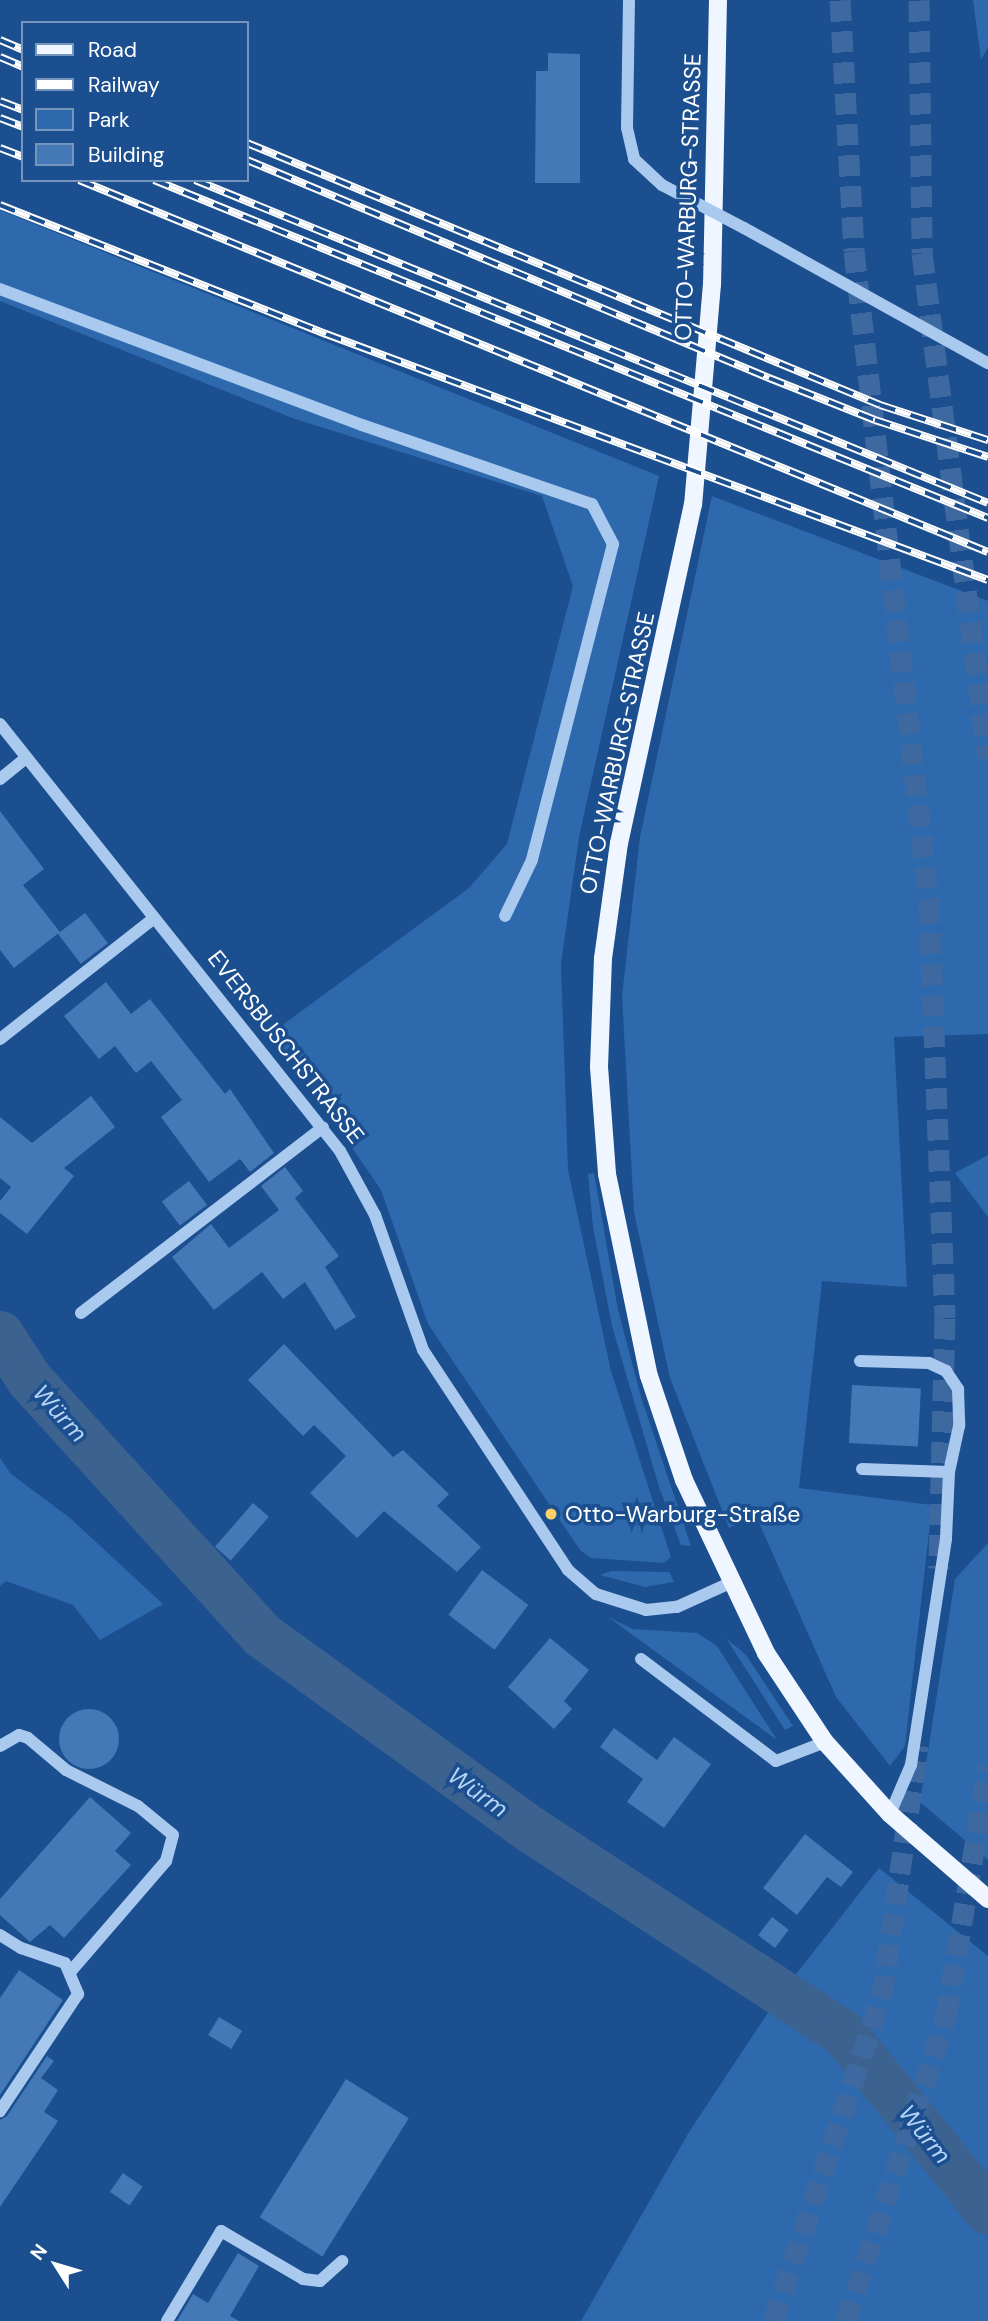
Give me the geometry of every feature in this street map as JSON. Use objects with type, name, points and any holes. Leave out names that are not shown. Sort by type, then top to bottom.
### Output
[{"type":"main road","name":"OTTO-WARBURG-STRASSE","points":[[718,0],[712,284],[704,408],[693,504],[618,843],[603,958],[599,1067],[607,1174],[649,1376],[684,1480],[730,1583]]},
{"type":"main road","points":[[730,1583],[766,1653],[825,1742],[890,1814],[988,1899]]},
{"type":"street","points":[[629,0],[626,128],[634,159],[662,185],[988,363]]},
{"type":"street","points":[[0,289],[362,425],[592,504],[613,544],[532,860],[505,916]]},
{"type":"street","name":"EVERSBUSCHSTRASSE","points":[[0,724],[153,919],[323,1127],[375,1215],[423,1350],[568,1570],[596,1594],[646,1609],[677,1607],[730,1583]]},
{"type":"street","points":[[0,779],[26,758]]},
{"type":"street","points":[[0,1040],[153,919]]},
{"type":"street","points":[[81,1313],[323,1127]]},
{"type":"street","points":[[860,1361],[929,1363],[946,1371],[958,1389],[959,1426],[949,1472],[946,1539],[911,1765],[890,1814]]},
{"type":"street","points":[[862,1469],[949,1472]]},
{"type":"street","points":[[641,1659],[776,1760],[825,1742]]},
{"type":"street","points":[[0,1746],[19,1735],[28,1738],[66,1770],[138,1806],[173,1835],[166,1861],[71,1971]]},
{"type":"street","points":[[0,1935],[21,1948],[65,1963],[71,1971],[78,1994],[0,2112]]},
{"type":"street","points":[[167,2321],[221,2231],[303,2280],[320,2281],[342,2260]]},
{"type":"green space","points":[[973,0],[988,0],[988,47],[981,60]]},
{"type":"green space","points":[[0,210],[659,476],[579,837],[561,964],[568,1170],[611,1371],[671,1557],[664,1563],[591,1558],[580,1550],[428,1324],[381,1190],[273,1032],[469,888],[507,844],[573,586],[542,496],[295,419],[0,301]]},
{"type":"green space","points":[[712,496],[988,601],[988,1034],[894,1037],[907,1287],[822,1281],[799,1488],[932,1505],[905,1746],[890,1766],[836,1697],[756,1516],[729,1528],[670,1378],[634,1212],[622,996],[640,837]]},
{"type":"green space","points":[[988,1155],[988,1217],[955,1173]]},
{"type":"green space","points":[[594,1173],[618,1310],[641,1397],[691,1546],[681,1545],[659,1487],[612,1326],[593,1227],[588,1174]]},
{"type":"green space","points":[[0,1458],[11,1474],[70,1518],[163,1604],[100,1640],[73,1605],[6,1581],[0,1586]]},
{"type":"green space","points":[[988,1543],[988,1860],[920,1802],[955,1579]]},
{"type":"green space","points":[[612,1571],[669,1572],[674,1582],[645,1587],[600,1575]]},
{"type":"green space","points":[[608,1617],[633,1629],[697,1633],[717,1646],[777,1740]]},
{"type":"green space","points":[[726,1638],[746,1655],[793,1726],[785,1730]]},
{"type":"green space","points":[[879,1868],[988,1956],[988,2321],[581,2321],[689,2132],[779,1996]]},
{"type":"building","points":[[548,53],[580,54],[580,183],[535,183],[536,71],[548,71]]},
{"type":"building","points":[[0,811],[44,869],[23,885],[60,932],[14,968],[0,950]]},
{"type":"building","points":[[85,913],[108,943],[81,964],[58,933]]},
{"type":"building","points":[[106,982],[131,1014],[150,999],[225,1094],[230,1089],[274,1153],[250,1172],[240,1159],[209,1182],[161,1117],[182,1100],[151,1061],[136,1073],[115,1046],[99,1059],[64,1016]]},
{"type":"building","points":[[91,1096],[115,1127],[64,1168],[74,1176],[27,1234],[0,1213],[0,1201],[11,1187],[0,1178],[0,1117],[32,1143]]},
{"type":"building","points":[[285,1167],[303,1191],[295,1198],[339,1256],[325,1267],[356,1317],[335,1330],[305,1282],[283,1299],[262,1272],[214,1310],[172,1257],[211,1224],[229,1248],[279,1210],[261,1186]]},
{"type":"building","points":[[189,1181],[207,1205],[180,1225],[162,1201]]},
{"type":"building","points":[[284,1344],[393,1457],[403,1450],[449,1494],[437,1506],[481,1547],[457,1572],[384,1511],[357,1538],[310,1493],[346,1456],[314,1425],[303,1436],[248,1380]]},
{"type":"building","points":[[852,1385],[921,1389],[918,1447],[849,1443]]},
{"type":"building","points":[[253,1503],[269,1517],[231,1561],[215,1547]]},
{"type":"building","points":[[482,1570],[528,1605],[495,1650],[448,1615]]},
{"type":"building","points":[[550,1638],[589,1670],[564,1701],[572,1709],[554,1729],[508,1687]]},
{"type":"building","points":[[83,1709],[95,1709],[114,1722],[119,1739],[117,1751],[106,1764],[95,1769],[83,1769],[64,1756],[59,1745],[59,1733],[72,1714]]},
{"type":"building","points":[[614,1728],[657,1760],[674,1737],[711,1764],[664,1828],[627,1802],[643,1779],[600,1747]]},
{"type":"building","points":[[90,1797],[131,1833],[115,1851],[131,1865],[64,1938],[50,1925],[30,1942],[0,1915],[0,1899]]},
{"type":"building","points":[[805,1834],[853,1872],[841,1887],[827,1877],[797,1915],[763,1888]]},
{"type":"building","points":[[772,1917],[789,1930],[775,1948],[758,1935]]},
{"type":"building","points":[[19,1970],[63,2000],[0,2095],[0,1998]]},
{"type":"building","points":[[219,2017],[242,2031],[231,2049],[208,2035]]},
{"type":"building","points":[[47,2056],[54,2061],[41,2078],[58,2090],[44,2112],[58,2121],[0,2207],[0,2120],[7,2116]]},
{"type":"building","points":[[346,2079],[409,2118],[322,2256],[260,2217]]},
{"type":"building","points":[[123,2173],[143,2187],[129,2206],[110,2192]]},
{"type":"building","points":[[238,2253],[259,2266],[230,2316],[239,2321],[177,2321],[193,2294],[208,2303]]},
{"type":"waterway","name":"Würm","points":[[0,1334],[29,1379],[262,1635],[530,1829],[844,2034],[988,2211]]},
{"type":"tunnel","points":[[840,0],[854,251],[929,902],[945,1318],[939,1568]]},
{"type":"tunnel","points":[[919,0],[922,253],[988,758]]},
{"type":"tunnel","points":[[773,2321],[882,1996],[918,1746]]},
{"type":"tunnel","points":[[846,2321],[946,2016],[988,1767]]},
{"type":"railway","points":[[0,40],[21,49]]},
{"type":"railway","points":[[0,57],[21,66]]},
{"type":"railway","points":[[0,101],[21,109]]},
{"type":"railway","points":[[0,118],[21,126]]},
{"type":"railway","points":[[248,143],[880,405],[988,440]]},
{"type":"railway","points":[[0,148],[21,156]]},
{"type":"railway","points":[[248,160],[769,378],[875,420],[988,457]]},
{"type":"railway","points":[[84,182],[988,552]]},
{"type":"railway","points":[[159,182],[988,518]]},
{"type":"railway","points":[[200,182],[988,503]]},
{"type":"railway","points":[[0,205],[326,334],[988,580]]},
{"type":"place","name":"Otto-Warburg-Straße","points":[[551,1514]]}]
